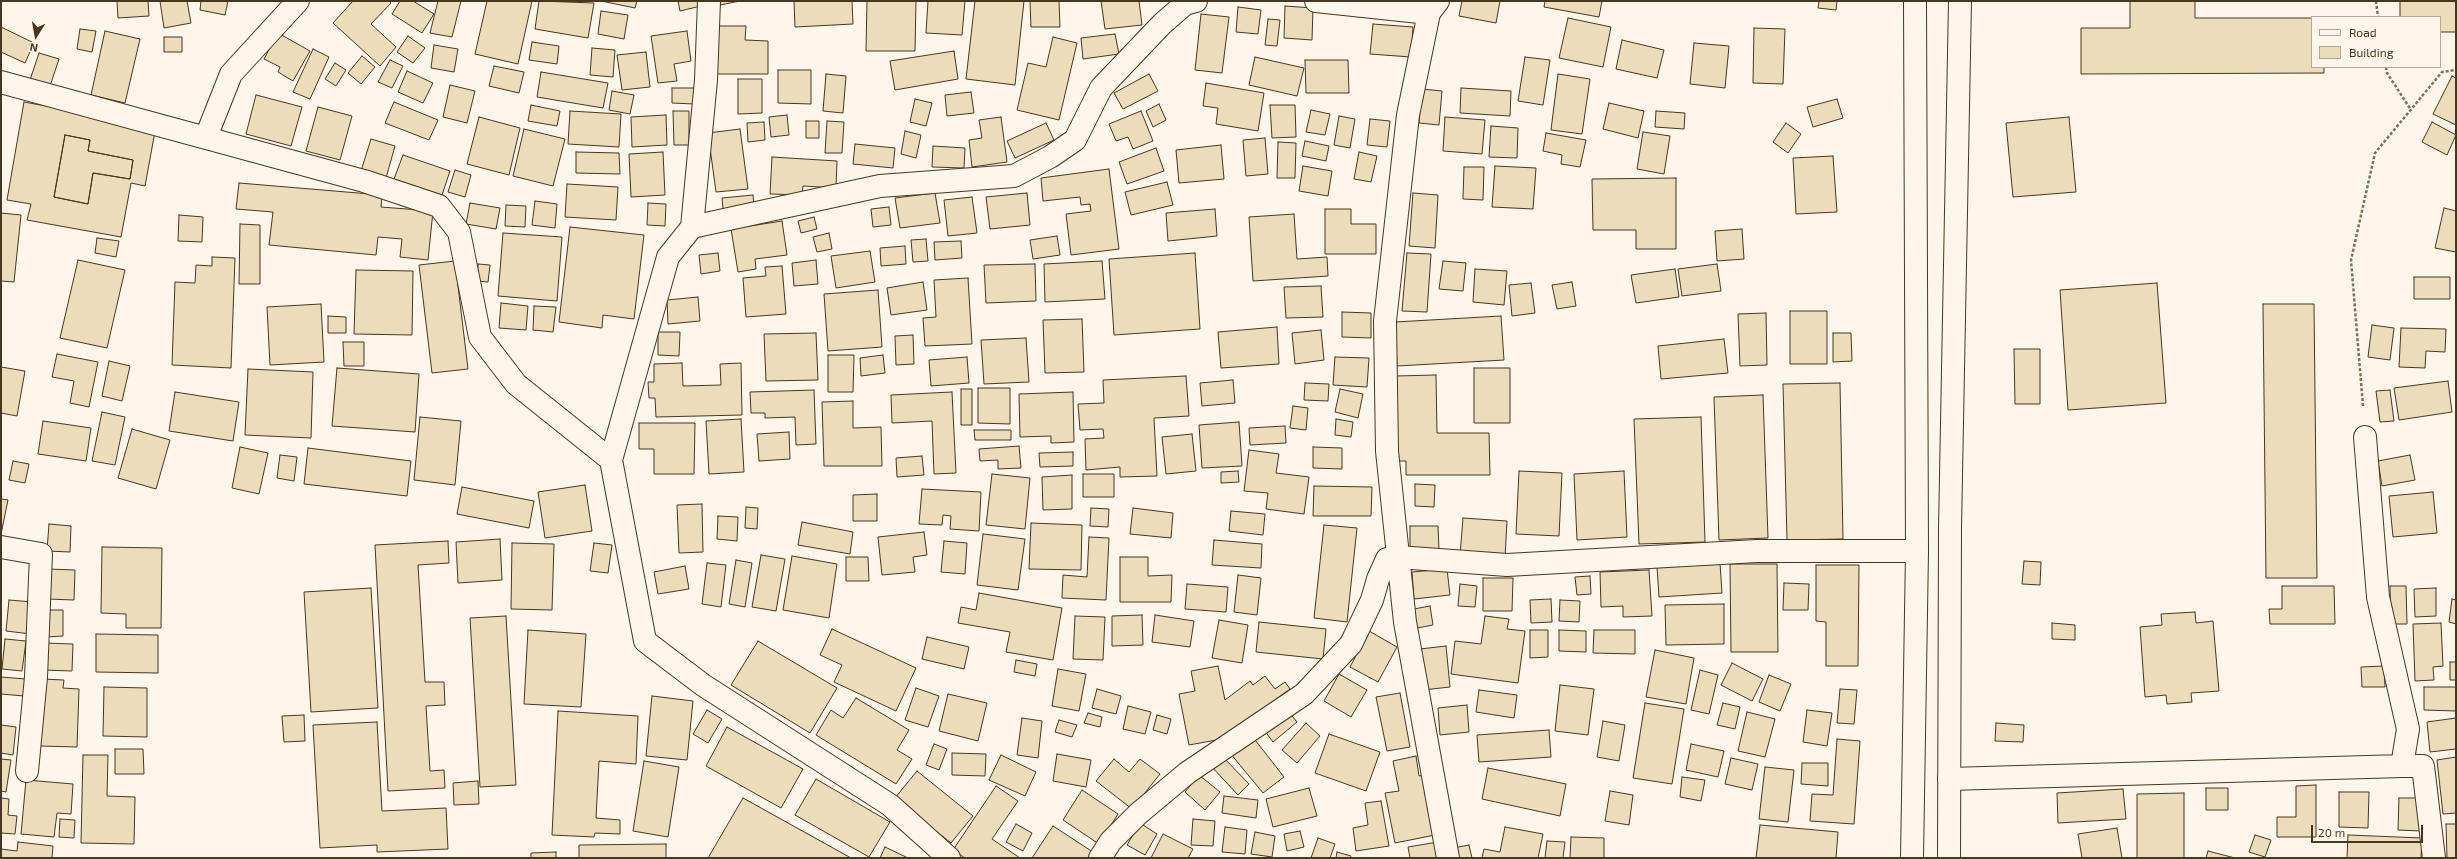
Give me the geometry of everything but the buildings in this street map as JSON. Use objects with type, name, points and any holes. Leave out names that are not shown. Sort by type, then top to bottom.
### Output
[{"type":"street","points":[[206,137],[231,74],[298,1]]},
{"type":"street","points":[[709,1],[706,80],[692,227],[668,257],[611,460],[645,641],[703,685],[890,806],[949,858]]},
{"type":"street","points":[[1316,1],[1433,7],[1408,115],[1385,321],[1387,451],[1405,622],[1448,858]]},
{"type":"street","points":[[1912,858],[1917,551],[1915,1]]},
{"type":"street","points":[[1949,858],[1950,520],[1960,1]]},
{"type":"street","points":[[692,227],[880,186],[1014,176],[1050,157],[1075,140],[1101,88],[1162,24],[1188,2]]},
{"type":"street","points":[[1,82],[364,181],[439,206],[459,232],[480,337],[516,384],[611,460]]},
{"type":"street","points":[[2365,437],[2378,597],[2408,730],[2402,766]]},
{"type":"street","points":[[1,547],[42,554],[36,677],[27,770]]},
{"type":"street","points":[[1100,858],[1112,841],[1138,814],[1188,773],[1304,694],[1351,644],[1372,600],[1378,579],[1387,559],[1398,557],[1507,565],[1757,551],[1917,551]]},
{"type":"street","points":[[1949,779],[2423,766],[2434,858]]},
{"type":"path","points":[[2376,1],[2378,16]]},
{"type":"path","points":[[2386,68],[2387,73],[2411,110]]},
{"type":"path","points":[[2365,437],[2359,343],[2351,260],[2375,153],[2442,72],[2456,70]]}]
